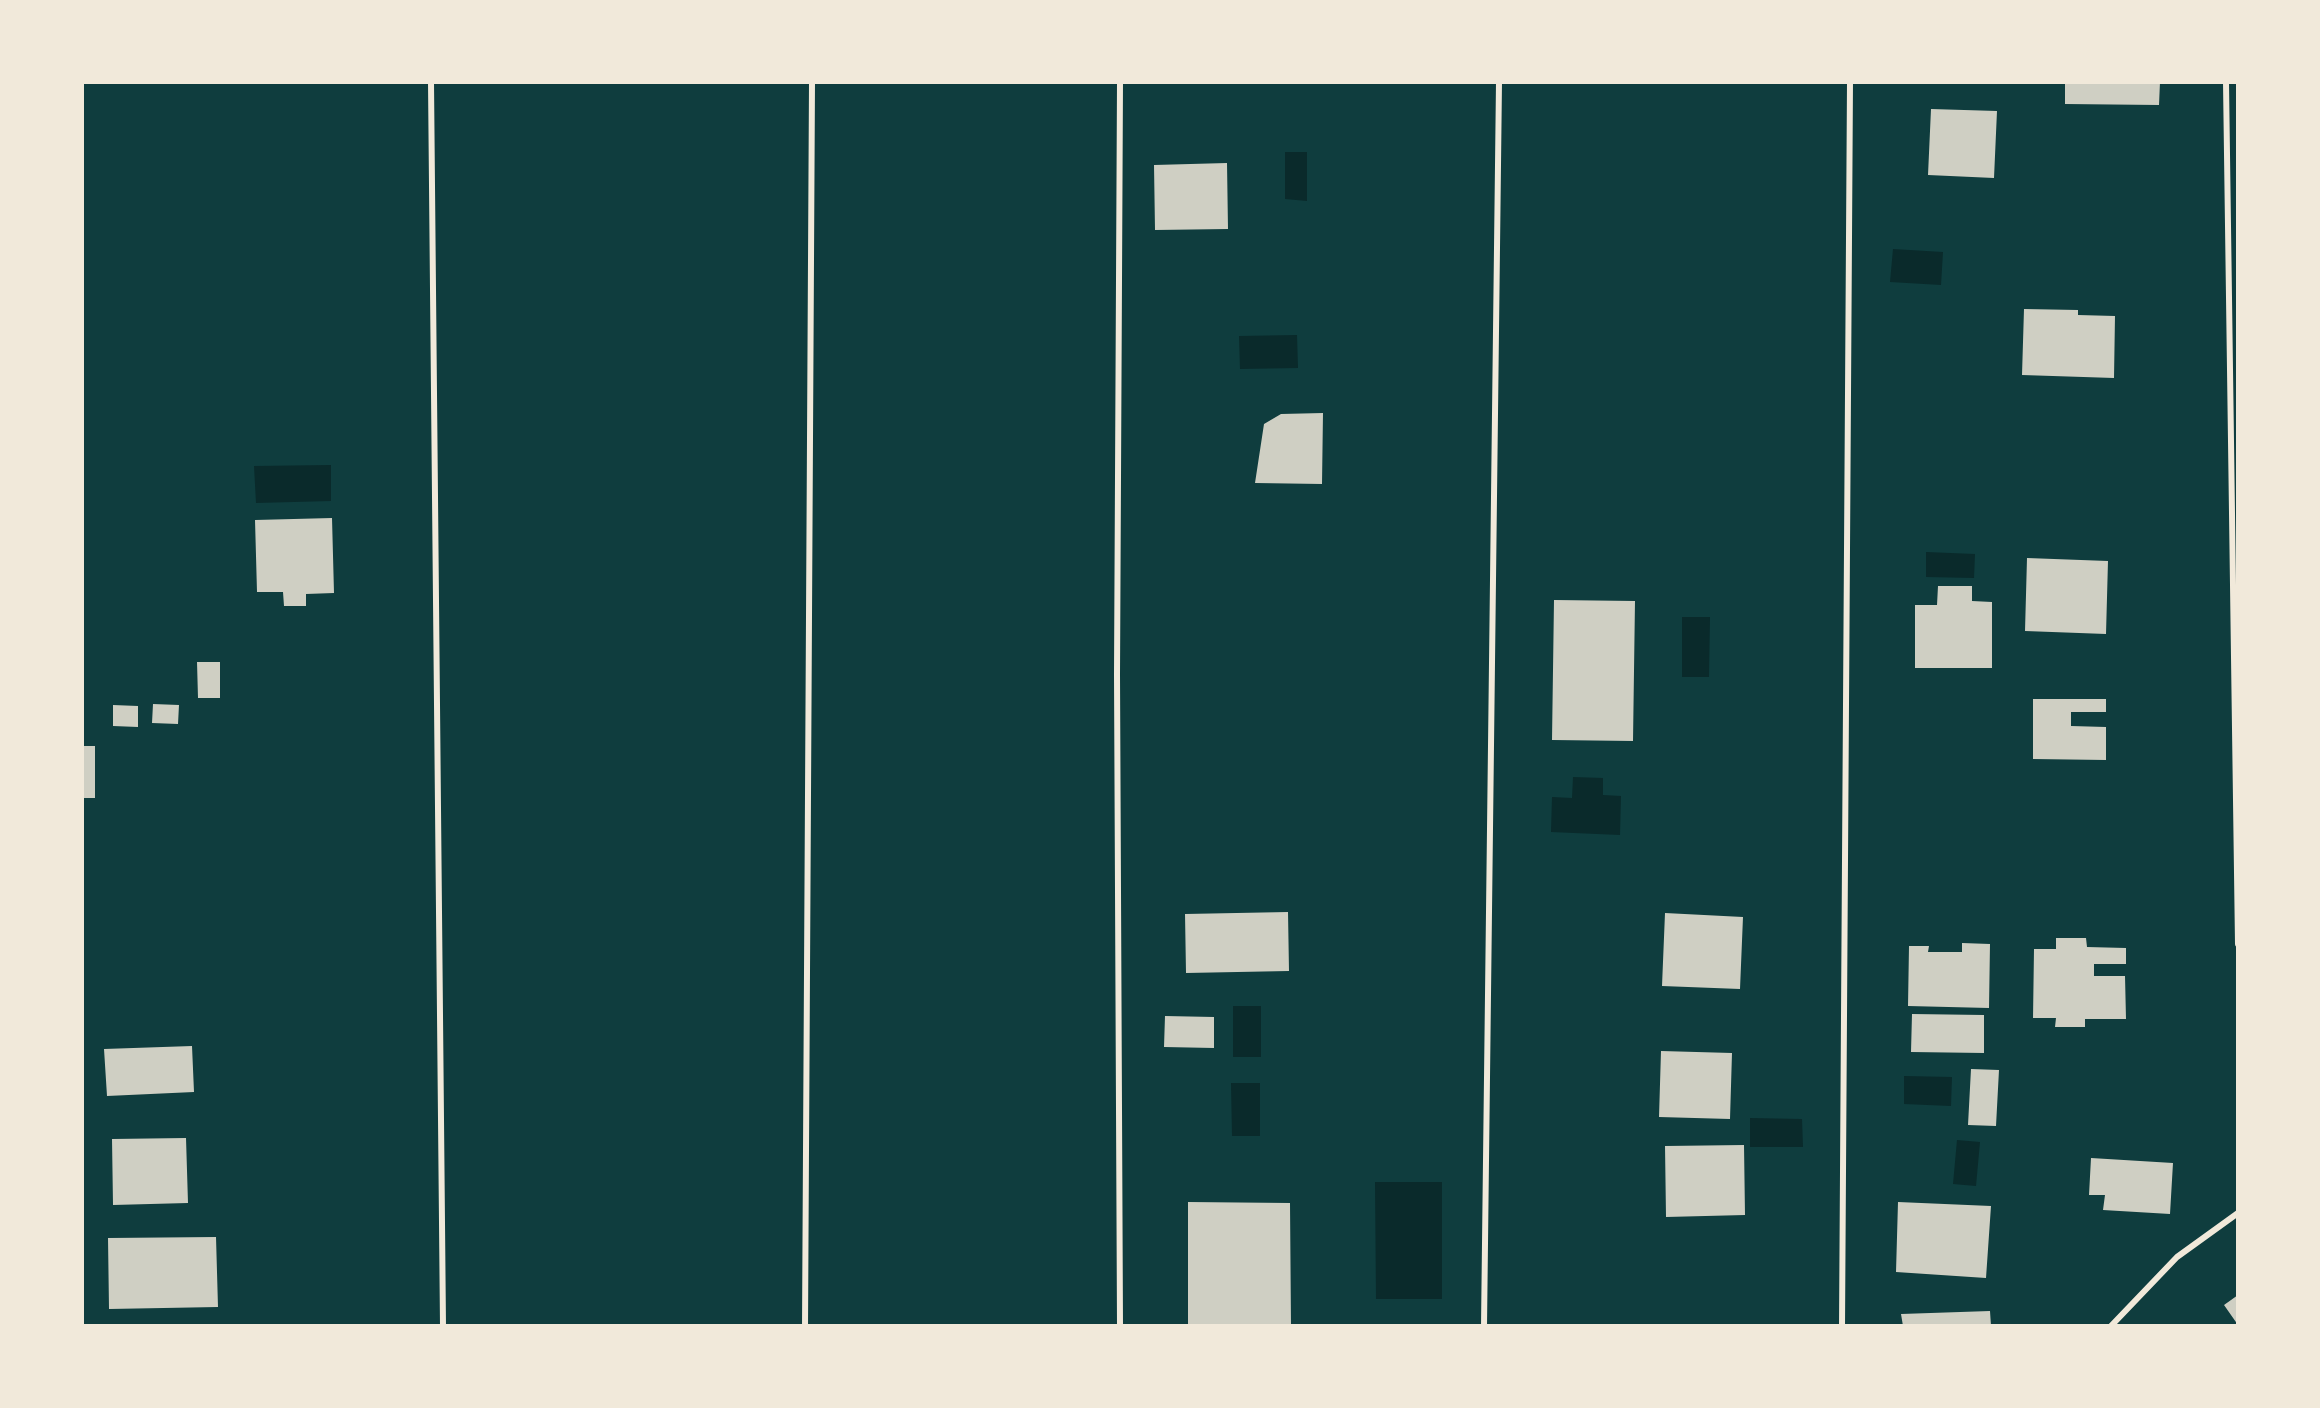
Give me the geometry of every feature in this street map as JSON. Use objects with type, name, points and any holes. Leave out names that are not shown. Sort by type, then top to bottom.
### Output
[{"type":"street","points":[[430,82],[442,1326]]},
{"type":"street","points":[[805,1326],[812,82]]},
{"type":"street","points":[[1120,82],[1117,662],[1120,1326]]},
{"type":"street","points":[[1484,1326],[1500,82]]},
{"type":"street","points":[[1842,1326],[1850,82]]},
{"type":"street","points":[[2226,82],[2238,944]]},
{"type":"street","points":[[2111,1326],[2177,1257],[2238,1212]]},
{"type":"water","points":[[1285,152],[1307,152],[1307,201],[1285,199]]},
{"type":"water","points":[[1893,249],[1943,252],[1941,285],[1890,282]]},
{"type":"water","points":[[1297,335],[1298,368],[1240,369],[1239,336]]},
{"type":"water","points":[[331,465],[331,501],[256,503],[254,466]]},
{"type":"water","points":[[1926,552],[1975,554],[1974,578],[1926,577]]},
{"type":"water","points":[[1682,617],[1710,617],[1709,677],[1682,677]]},
{"type":"water","points":[[1573,777],[1603,778],[1603,795],[1621,796],[1620,835],[1551,832],[1552,797],[1572,798]]},
{"type":"water","points":[[1233,1006],[1261,1006],[1261,1057],[1233,1057]]},
{"type":"water","points":[[1904,1076],[1952,1077],[1951,1106],[1904,1104]]},
{"type":"water","points":[[1231,1083],[1260,1083],[1260,1136],[1232,1136]]},
{"type":"water","points":[[1750,1118],[1802,1119],[1803,1147],[1750,1147]]},
{"type":"water","points":[[1957,1140],[1980,1142],[1976,1186],[1953,1184]]},
{"type":"water","points":[[1375,1182],[1442,1182],[1442,1299],[1376,1299]]},
{"type":"building","points":[[2065,82],[2160,82],[2159,105],[2065,104]]},
{"type":"building","points":[[1931,109],[1997,111],[1994,178],[1928,175]]},
{"type":"building","points":[[1227,163],[1228,229],[1155,230],[1154,165]]},
{"type":"building","points":[[2024,309],[2078,310],[2078,315],[2115,316],[2114,378],[2022,375]]},
{"type":"building","points":[[1323,413],[1322,484],[1255,483],[1264,424],[1281,414]]},
{"type":"building","points":[[332,518],[334,593],[306,594],[306,606],[284,606],[283,592],[257,592],[255,520]]},
{"type":"building","points":[[2027,558],[2108,561],[2106,634],[2025,631]]},
{"type":"building","points":[[1938,586],[1972,586],[1972,601],[1992,602],[1992,668],[1915,668],[1915,605],[1937,605]]},
{"type":"building","points":[[1554,600],[1635,601],[1633,741],[1552,740]]},
{"type":"building","points":[[197,662],[220,662],[220,698],[198,698]]},
{"type":"building","points":[[2033,699],[2106,699],[2106,712],[2071,712],[2071,726],[2106,727],[2106,760],[2033,759]]},
{"type":"building","points":[[153,704],[179,705],[178,724],[152,723]]},
{"type":"building","points":[[113,705],[138,706],[138,727],[113,726]]},
{"type":"building","points":[[82,746],[95,746],[95,798],[82,798]]},
{"type":"building","points":[[1288,912],[1289,971],[1186,973],[1185,914]]},
{"type":"building","points":[[1665,913],[1743,917],[1740,989],[1662,986]]},
{"type":"building","points":[[2056,938],[2086,938],[2087,947],[2126,948],[2126,964],[2094,964],[2094,976],[2125,976],[2126,1019],[2085,1019],[2085,1027],[2055,1027],[2056,1018],[2033,1018],[2034,949],[2056,949]]},
{"type":"building","points":[[1962,943],[1990,944],[1989,1008],[1908,1006],[1909,946],[1929,946],[1928,952],[1962,952]]},
{"type":"building","points":[[1912,1014],[1984,1015],[1984,1053],[1911,1052]]},
{"type":"building","points":[[1165,1016],[1214,1017],[1214,1048],[1164,1047]]},
{"type":"building","points":[[192,1046],[194,1092],[107,1096],[104,1049]]},
{"type":"building","points":[[1661,1051],[1732,1053],[1730,1119],[1659,1117]]},
{"type":"building","points":[[1971,1069],[1999,1070],[1996,1126],[1968,1125]]},
{"type":"building","points":[[186,1138],[188,1203],[113,1205],[112,1139]]},
{"type":"building","points":[[1744,1145],[1745,1215],[1666,1217],[1665,1146]]},
{"type":"building","points":[[2091,1158],[2173,1163],[2170,1214],[2103,1210],[2105,1195],[2089,1195]]},
{"type":"building","points":[[1188,1202],[1290,1203],[1291,1326],[1188,1326]]},
{"type":"building","points":[[1898,1202],[1991,1206],[1986,1278],[1896,1272]]},
{"type":"building","points":[[216,1237],[218,1307],[109,1309],[108,1238]]},
{"type":"building","points":[[2238,1295],[2238,1325],[2224,1305]]},
{"type":"building","points":[[1990,1311],[1991,1326],[1903,1326],[1901,1314]]}]
